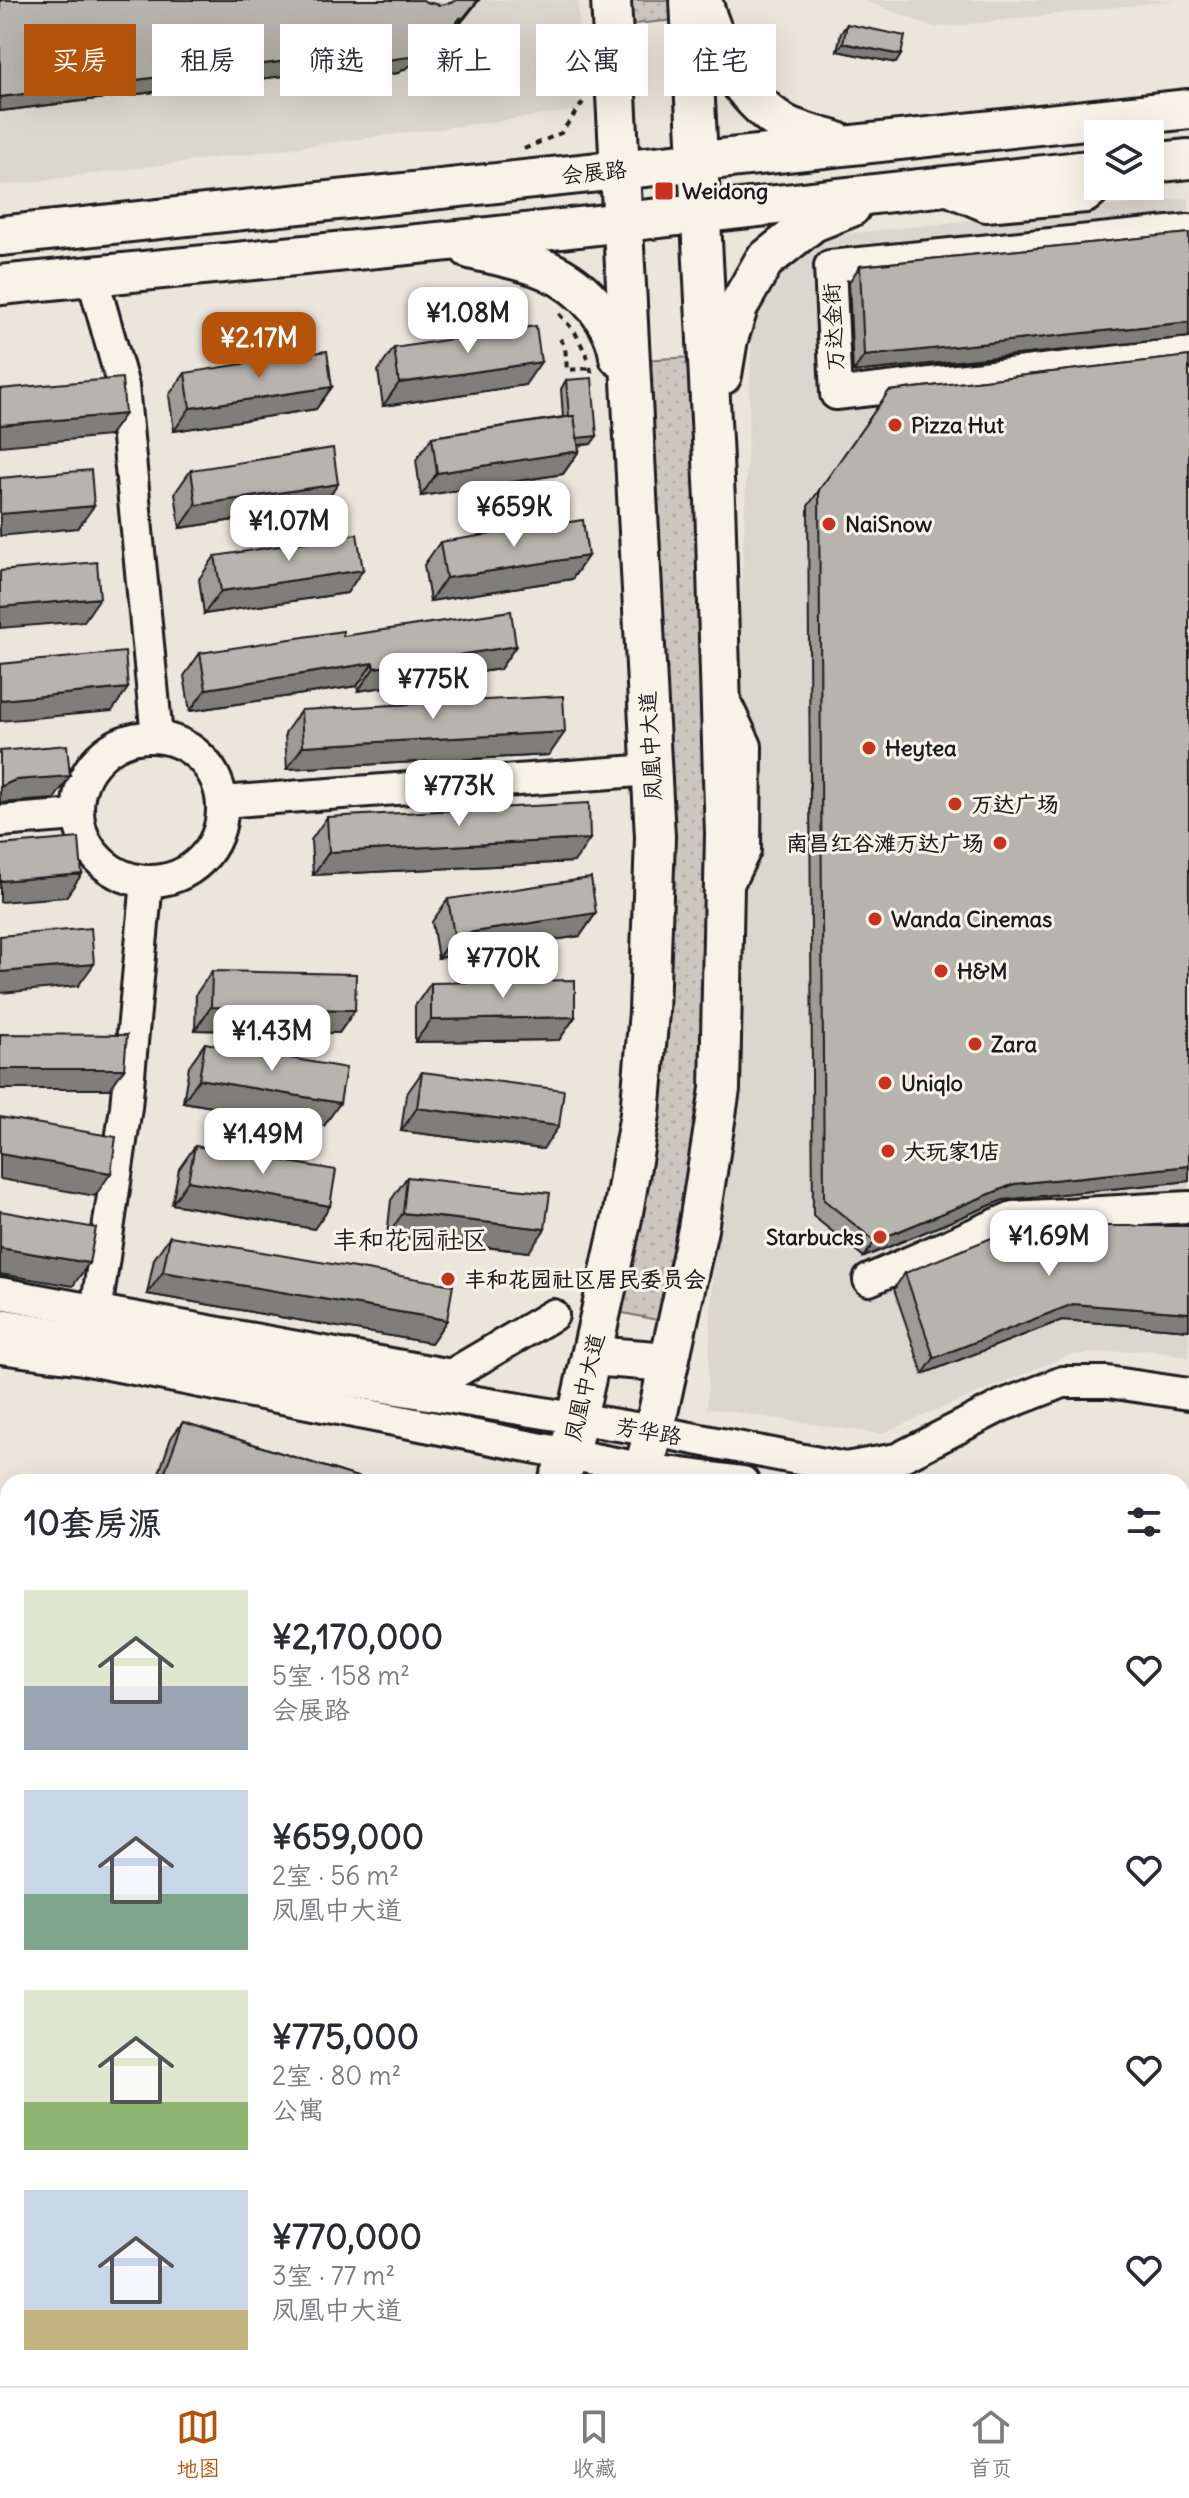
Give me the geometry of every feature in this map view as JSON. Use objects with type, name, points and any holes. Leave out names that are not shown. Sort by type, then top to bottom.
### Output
[{"type":"main road","name":"凤凰中大道","points":[[611,0],[612,24]]},
{"type":"main road","points":[[643,1474],[698,1229],[720,1089],[724,892],[721,694],[712,429],[690,0]]},
{"type":"main road","points":[[702,0],[715,38],[733,73],[760,104],[793,128],[850,145]]},
{"type":"main road","points":[[490,184],[551,170],[584,150],[600,125],[608,96]]},
{"type":"main road","name":"凤凰中大道","points":[[568,1452],[622,1218],[640,1114],[649,1012],[655,837],[615,96]]},
{"type":"main road","name":"会展路","points":[[0,236],[1189,109]]},
{"type":"main road","points":[[1164,162],[1189,159]]},
{"type":"main road","points":[[0,285],[440,242],[1084,171]]},
{"type":"main road","points":[[712,429],[728,339],[739,305],[764,261],[813,222],[900,191]]},
{"type":"main road","points":[[440,242],[535,264],[556,272],[581,289],[606,320],[618,348],[635,486]]},
{"type":"main road","points":[[591,1356],[669,1362]]},
{"type":"street","points":[[941,187],[986,206],[1084,197]]},
{"type":"street","name":"万达金街","points":[[1189,230],[830,266],[836,394],[1189,353]]},
{"type":"street","points":[[92,276],[123,386],[157,737]]},
{"type":"street","points":[[157,737],[176,741],[194,751],[213,774],[222,802],[220,826],[210,849],[193,866],[172,878],[147,881],[127,877],[108,868],[92,854],[82,835],[77,815],[80,789],[91,767],[109,749],[132,739],[157,737]]},
{"type":"street","points":[[222,802],[651,770]]},
{"type":"street","points":[[0,821],[77,815]]},
{"type":"street","points":[[94,1325],[126,1107],[147,881]]},
{"type":"street","points":[[869,1280],[1013,1217],[1189,1207]]},
{"type":"street","points":[[0,1293],[94,1325],[451,1375],[553,1315]]},
{"type":"street","name":"芳华路","points":[[0,1324],[94,1325],[568,1452],[636,1474]]},
{"type":"street","name":"芳华路","points":[[0,1348],[83,1359],[568,1452],[654,1431],[845,1468],[897,1459],[1001,1406],[1063,1382],[1108,1382],[1189,1394]]},
{"type":"path","points":[[516,151],[536,146],[561,133],[588,96]]},
{"type":"path","points":[[559,314],[575,332],[593,378]]},
{"type":"path","points":[[560,339],[565,346],[567,370],[591,368]]},
{"type":"shaded area","points":[[0,0],[578,0],[579,24],[536,24],[536,96],[581,96],[582,110],[0,186]]},
{"type":"shaded area","points":[[623,0],[673,0],[675,20],[625,24]]},
{"type":"shaded area","points":[[864,0],[1178,0],[935,28]]},
{"type":"shaded area","points":[[1189,198],[1189,1357],[1147,1350],[1069,1355],[880,1434],[707,1408],[756,243]]},
{"type":"shaded area","points":[[692,357],[708,687],[705,1093],[662,1321],[618,1312],[654,1109],[641,360]]},
{"type":"building","points":[[0,0],[423,0],[439,5],[457,0],[478,0],[455,24],[408,24],[408,57],[392,59],[392,24],[280,24],[280,62],[264,64],[264,24],[152,24],[152,78],[136,80],[136,24],[24,24],[24,94],[0,97]]},
{"type":"building","points":[[847,24],[905,36],[901,55],[843,43]]},
{"type":"building","points":[[1189,233],[1189,322],[864,356],[860,266]]},
{"type":"building","points":[[536,326],[541,362],[399,383],[394,348]]},
{"type":"building","points":[[327,351],[332,387],[190,408],[185,373]]},
{"type":"building","name":"南昌红谷滩万达广场","points":[[1189,356],[1189,1166],[1014,1184],[875,1241],[824,1200],[819,490],[889,391]]},
{"type":"building","points":[[122,378],[125,414],[0,425],[0,389]]},
{"type":"building","points":[[592,378],[597,436],[577,438],[574,416],[569,416],[566,380]]},
{"type":"building","points":[[574,416],[579,451],[437,473],[432,437]]},
{"type":"building","points":[[333,448],[338,484],[196,505],[191,470]]},
{"type":"building","points":[[91,470],[94,506],[0,514],[0,478]]},
{"type":"building","points":[[583,520],[588,556],[446,578],[440,542]]},
{"type":"building","points":[[357,534],[363,570],[221,591],[215,556]]},
{"type":"building","points":[[97,562],[100,598],[0,607],[0,571]]},
{"type":"building","points":[[511,611],[516,646],[374,668],[373,663],[206,689],[200,653],[343,631],[343,636]]},
{"type":"building","points":[[125,652],[128,688],[0,700],[0,664]]},
{"type":"building","points":[[563,696],[565,732],[303,746],[301,710]]},
{"type":"building","points":[[67,745],[70,776],[15,780],[0,787],[0,751]]},
{"type":"building","points":[[589,803],[590,839],[329,852],[327,817]]},
{"type":"building","points":[[79,838],[82,874],[0,881],[0,845]]},
{"type":"building","points":[[591,878],[596,913],[454,935],[448,899]]},
{"type":"building","points":[[91,928],[94,964],[0,972],[0,936]]},
{"type":"building","points":[[212,971],[356,974],[355,1010],[211,1007]]},
{"type":"building","points":[[575,980],[575,1017],[431,1020],[431,983]]},
{"type":"building","points":[[0,1034],[127,1035],[124,1069],[0,1069]]},
{"type":"building","points":[[205,1043],[346,1068],[340,1103],[199,1079]]},
{"type":"building","points":[[422,1072],[564,1090],[559,1126],[417,1108]]},
{"type":"building","points":[[0,1117],[116,1137],[111,1173],[0,1154]]},
{"type":"building","points":[[195,1146],[336,1170],[330,1206],[188,1181]]},
{"type":"building","points":[[407,1177],[550,1193],[545,1229],[403,1213]]},
{"type":"building","points":[[0,1211],[96,1228],[89,1263],[0,1248]]},
{"type":"building","points":[[1021,1226],[1189,1226],[1189,1313],[1073,1304],[934,1358],[905,1273]]},
{"type":"building","points":[[170,1236],[453,1285],[447,1320],[163,1272]]},
{"type":"building","points":[[183,1422],[348,1474],[164,1474]]},
{"type":"place","name":"Weidong","points":[[664,191]]},
{"type":"place","name":"Pizza Hut","points":[[895,425]]},
{"type":"place","name":"NaiSnow","points":[[829,524]]},
{"type":"place","name":"Heytea","points":[[869,748]]},
{"type":"place","name":"万达广场","points":[[955,804]]},
{"type":"place","name":"南昌红谷滩万达广场","points":[[1000,843]]},
{"type":"place","name":"Wanda Cinemas","points":[[875,919]]},
{"type":"place","name":"H&M","points":[[941,971]]},
{"type":"place","name":"Zara","points":[[975,1044]]},
{"type":"place","name":"Uniqlo","points":[[885,1083]]},
{"type":"place","name":"大玩家1店","points":[[888,1151]]},
{"type":"place","name":"Starbucks","points":[[880,1237]]},
{"type":"place","name":"丰和花园社区居民委员会","points":[[448,1279]]},
{"type":"district","name":"丰和花园社区","points":[[410,1239]]}]
